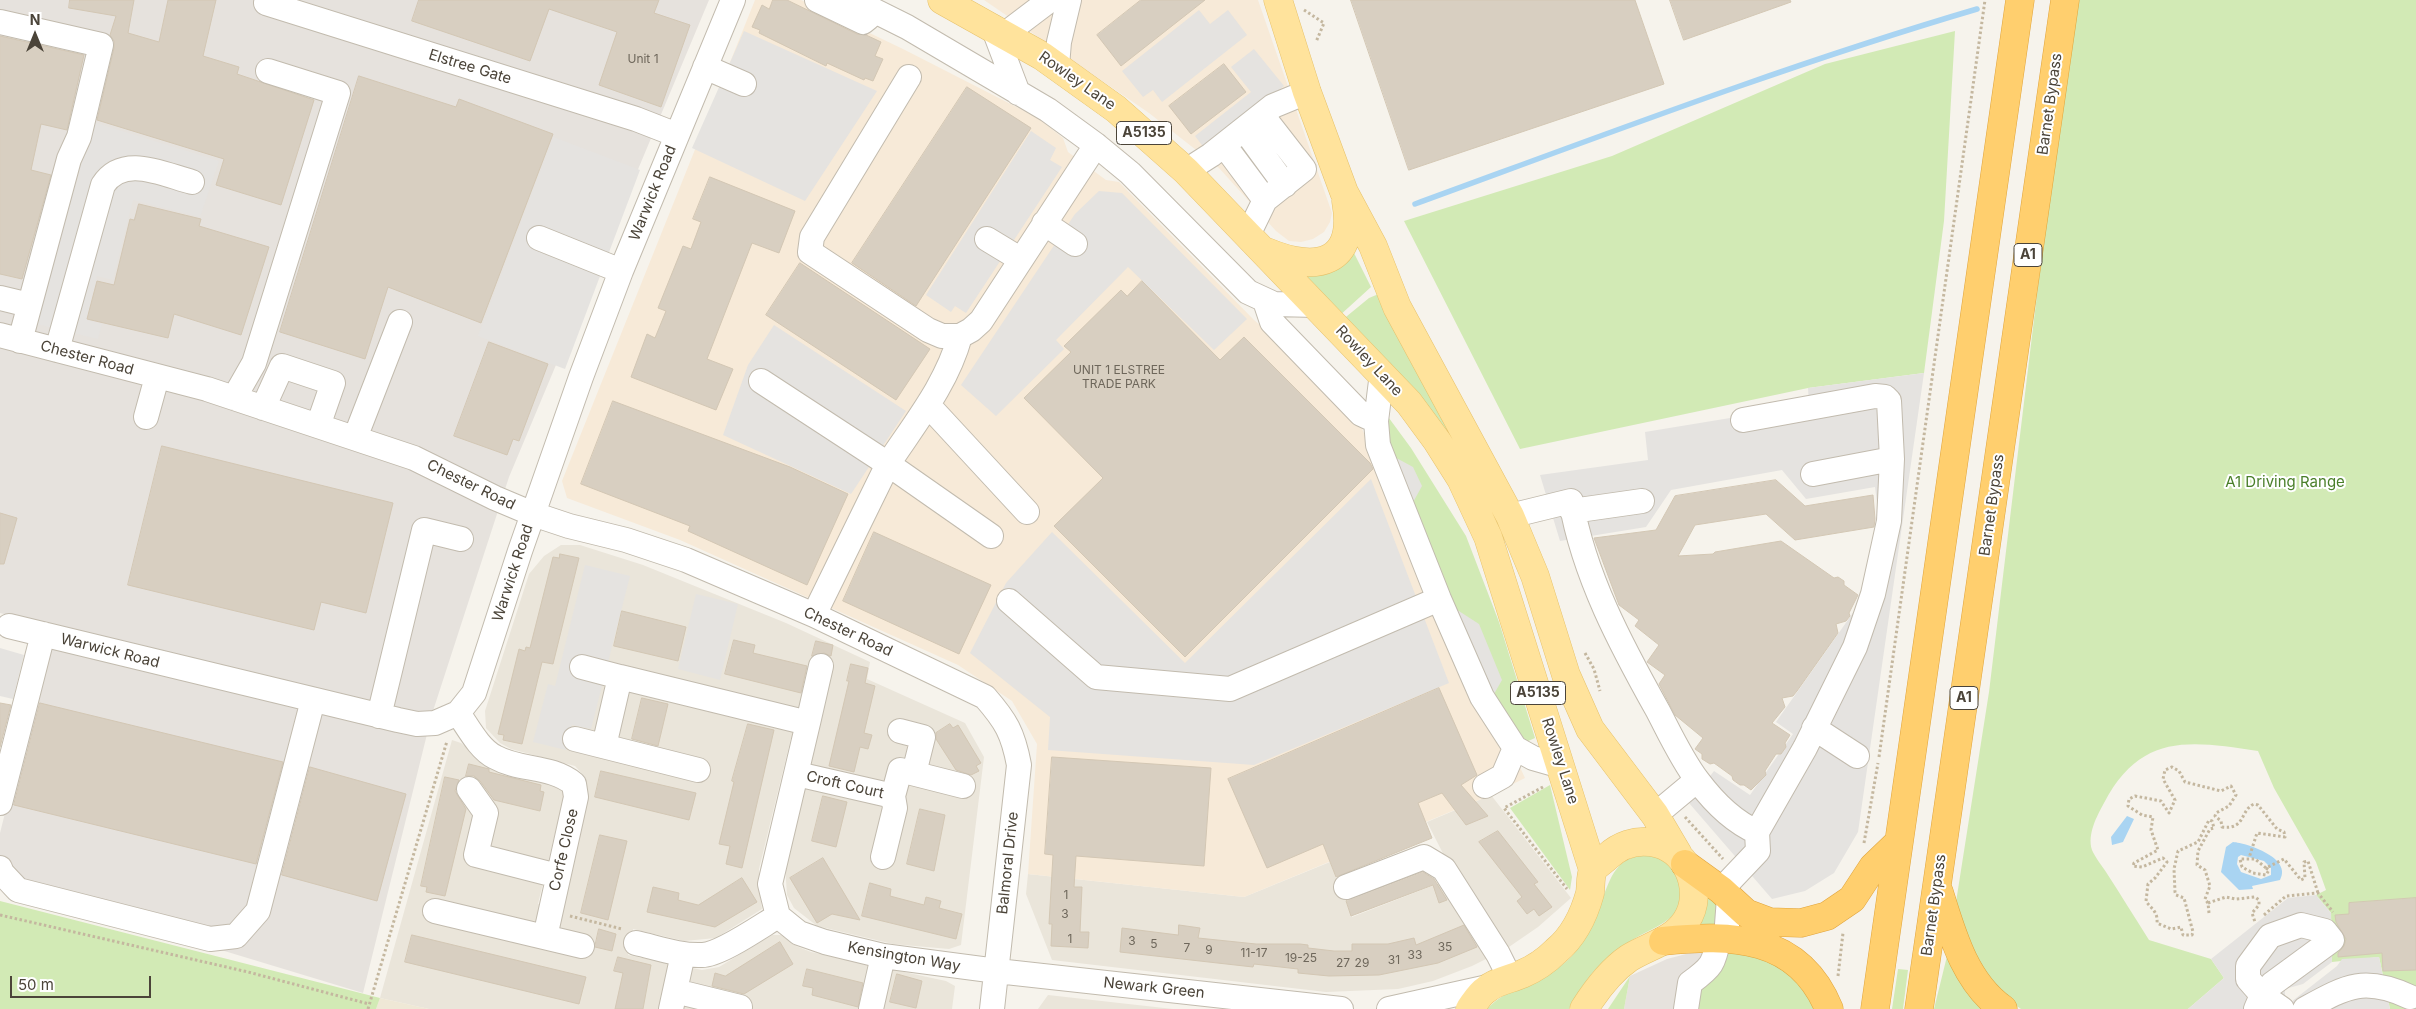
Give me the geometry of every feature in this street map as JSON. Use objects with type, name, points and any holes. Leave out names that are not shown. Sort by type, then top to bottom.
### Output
[{"type":"highway","points":[[1875,1009],[2020,0]]},
{"type":"highway","name":"Barnet Bypass","points":[[1919,1009],[2065,0]]},
{"type":"highway","points":[[1682,859],[1729,887],[1746,913],[1770,922],[1801,923],[1827,916],[1852,899],[1873,867],[1899,842]]},
{"type":"highway","points":[[1937,887],[1956,945],[1966,964],[1990,1000],[2003,1009]]},
{"type":"highway","points":[[1663,941],[1723,938],[1745,939],[1765,945],[1786,956],[1810,978],[1829,1009]]},
{"type":"main road","name":"Rowley Lane","points":[[942,0],[1050,61],[1116,109],[1186,171],[1409,403],[1437,441],[1474,505],[1488,537],[1552,776],[1594,870]]},
{"type":"main road","name":"A5135","points":[[1278,0],[1307,92],[1344,192],[1373,246],[1397,307],[1510,516],[1536,576],[1566,675],[1590,729],[1663,808],[1682,859]]},
{"type":"main road","name":"A5135","points":[[1256,243],[1285,260],[1302,263],[1322,262],[1338,252],[1347,238],[1350,222],[1344,192]]},
{"type":"main road","points":[[1470,1009],[1499,983],[1541,964],[1558,950],[1572,933],[1584,911],[1594,870],[1616,849],[1639,840],[1658,842],[1682,859],[1693,880],[1692,909],[1686,921],[1676,932],[1628,959],[1603,981],[1584,1009]]},
{"type":"street","name":"Elstree Gate","points":[[267,0],[266,3],[636,119],[677,134]]},
{"type":"street","name":"Warwick Road","points":[[9,626],[417,724],[435,723],[458,713],[474,693],[533,514],[621,271],[733,0]]},
{"type":"street","points":[[817,0],[863,22],[875,11]]},
{"type":"street","points":[[853,0],[907,27],[1048,110],[1096,145],[1130,173],[1248,292],[1274,304],[1316,305]]},
{"type":"street","points":[[995,29],[1004,17],[1033,0]]},
{"type":"street","points":[[995,29],[1050,0]]},
{"type":"street","points":[[1050,61],[1061,0]]},
{"type":"street","points":[[1050,61],[1059,42],[1069,0]]},
{"type":"street","points":[[0,22],[101,45],[79,137],[69,159],[29,305],[10,338]]},
{"type":"street","points":[[995,29],[1018,93]]},
{"type":"street","points":[[705,67],[744,84]]},
{"type":"street","points":[[234,398],[254,363],[338,93],[268,71]]},
{"type":"street","points":[[909,77],[812,237],[810,252],[928,330],[942,336],[960,336],[971,330],[980,321],[1096,145]]},
{"type":"street","points":[[1186,171],[1260,117],[1307,92]]},
{"type":"street","points":[[1256,243],[1265,200],[1304,169],[1260,117]]},
{"type":"street","points":[[1217,150],[1265,200]]},
{"type":"street","points":[[57,350],[103,185],[110,175],[118,170],[133,167],[192,182]]},
{"type":"street","points":[[1044,223],[1075,244]]},
{"type":"street","points":[[539,238],[621,271]]},
{"type":"street","points":[[987,239],[1020,260]]},
{"type":"street","points":[[0,298],[29,305]]},
{"type":"street","points":[[1265,301],[1272,322],[1360,414],[1376,421]]},
{"type":"street","points":[[355,438],[400,322]]},
{"type":"street","points":[[814,615],[888,464],[928,404],[954,360],[960,336]]},
{"type":"street","name":"Chester Road","points":[[10,338],[234,398],[414,458],[495,498],[533,514],[569,526],[626,540],[686,560],[814,615],[985,697],[1004,719]]},
{"type":"street","points":[[263,408],[282,366],[333,383],[318,426]]},
{"type":"street","points":[[1382,373],[1376,421],[1378,445],[1439,599],[1482,697],[1515,748],[1533,758],[1552,776]]},
{"type":"street","points":[[146,417],[157,376]]},
{"type":"street","points":[[761,381],[888,464],[991,536]]},
{"type":"street","points":[[1686,1009],[1690,983],[1706,972],[1715,960],[1723,938],[1729,887],[1758,842],[1855,648],[1873,594],[1889,521],[1892,459],[1889,401],[1884,397],[1875,396],[1743,420]]},
{"type":"street","points":[[928,404],[1027,512]]},
{"type":"street","points":[[1813,474],[1892,459]]},
{"type":"street","points":[[1510,516],[1570,501],[1597,591],[1626,654],[1697,780],[1758,842]]},
{"type":"street","points":[[1572,511],[1642,501]]},
{"type":"street","points":[[379,716],[424,530],[462,539]]},
{"type":"street","points":[[1009,601],[1096,677],[1230,689],[1439,599]]},
{"type":"street","points":[[0,803],[43,634]]},
{"type":"street","points":[[636,943],[683,954],[704,956],[721,949],[778,916],[770,884],[821,666]]},
{"type":"street","points":[[582,667],[808,723]]},
{"type":"street","points":[[604,746],[620,677]]},
{"type":"street","points":[[0,868],[2,873],[18,890],[210,939],[236,936],[258,911],[313,700]]},
{"type":"street","name":"Corfe Close","points":[[458,713],[482,746],[493,756],[506,762],[562,775],[574,784],[576,797],[545,937]]},
{"type":"street","name":"Balmoral Drive","points":[[992,1009],[1018,765],[1014,742],[1004,719]]},
{"type":"street","points":[[1814,728],[1858,756]]},
{"type":"street","points":[[900,731],[923,737],[914,773],[963,786]]},
{"type":"street","points":[[575,739],[698,770]]},
{"type":"street","points":[[1485,786],[1503,776],[1515,748]]},
{"type":"street","name":"Croft Court","points":[[883,857],[895,808],[893,796],[900,770],[914,773]]},
{"type":"street","name":"Croft Court","points":[[797,774],[893,796]]},
{"type":"street","points":[[1663,808],[1697,780]]},
{"type":"street","points":[[469,789],[486,813],[476,855],[558,876]]},
{"type":"street","points":[[1346,887],[1424,857],[1444,869],[1498,954],[1499,983],[1389,1009]]},
{"type":"street","points":[[435,911],[582,946]]},
{"type":"street","name":"Kensington Way","points":[[778,916],[799,933],[824,942],[883,956],[997,971]]},
{"type":"street","points":[[2259,1002],[2272,984],[2332,940],[2325,931],[2301,925],[2270,936],[2248,966],[2248,979],[2259,1002],[2282,1009]]},
{"type":"street","points":[[683,954],[673,1000],[740,1007]]},
{"type":"street","points":[[871,1009],[883,956]]},
{"type":"street","name":"Newark Green","points":[[997,971],[1274,1005],[1341,1009]]},
{"type":"street","points":[[2304,1009],[2340,990],[2370,984],[2387,986],[2407,999]]},
{"type":"path","points":[[1862,848],[1868,830],[1886,707],[1985,0]]},
{"type":"path","points":[[1582,648],[1594,669],[1601,694]]},
{"type":"path","points":[[368,1009],[448,737]]},
{"type":"path","points":[[2209,913],[2208,903],[2205,899],[2210,886],[2205,870],[2197,865],[2196,855],[2210,829],[2214,828],[2212,821],[2209,820],[2198,842],[2178,851],[2176,859],[2175,892],[2176,895],[2184,898],[2193,932],[2186,936],[2183,935],[2181,927],[2171,928],[2157,923],[2158,917],[2155,910],[2146,900],[2148,884],[2167,862],[2163,858],[2142,866],[2133,866],[2134,863],[2158,850],[2151,830],[2154,817],[2131,810],[2128,806],[2129,799],[2136,796],[2160,801],[2169,813],[2175,800],[2163,779],[2165,770],[2172,767],[2179,771],[2185,782],[2190,784],[2221,791],[2231,786],[2236,795],[2229,806],[2216,813],[2215,816],[2221,821],[2222,827],[2230,827],[2239,823],[2250,806],[2258,804],[2277,829],[2284,832],[2285,837],[2257,834],[2249,857]]},
{"type":"path","points":[[1552,776],[1504,808],[1572,894]]},
{"type":"path","points":[[1663,808],[1729,887]]},
{"type":"path","points":[[2249,857],[2268,867],[2269,870],[2266,875],[2247,871],[2240,863],[2240,859],[2249,857]]},
{"type":"path","points":[[2268,867],[2284,859],[2303,880],[2304,862],[2308,860],[2318,893],[2333,909],[2334,940],[2332,940]]},
{"type":"path","points":[[2208,903],[2226,897],[2236,899],[2255,897],[2259,900],[2259,905],[2252,913],[2255,922],[2286,896],[2318,893]]},
{"type":"path","points":[[550,911],[633,931],[636,943]]},
{"type":"path","points":[[0,915],[248,972],[369,1004]]},
{"type":"path","points":[[1838,981],[1844,924]]},
{"type":"shaded area","points":[[0,0],[709,0],[509,477],[432,714],[363,993],[0,883],[0,833],[52,626],[0,613]]},
{"type":"shaded area","points":[[755,0],[801,0],[905,50],[1038,118],[1063,138],[1068,152],[1106,180],[1119,182],[1254,320],[1348,399],[1525,778],[1491,795],[1244,897],[1028,874],[1037,744],[1012,701],[958,665],[680,540],[567,498],[562,481]]},
{"type":"shaded area","points":[[984,0],[1258,0],[1332,213],[1330,222],[1324,232],[1313,239],[1301,242],[1289,241],[1276,231],[1219,168],[1149,113]]},
{"type":"shaded area","points":[[1199,10],[1210,24],[1228,10],[1247,35],[1162,102],[1153,90],[1143,97],[1122,71]]},
{"type":"shaded area","points":[[744,31],[877,91],[805,201],[692,148]]},
{"type":"shaded area","points":[[1254,49],[1284,86],[1205,149],[1195,136],[1251,92],[1231,67]]},
{"type":"shaded area","points":[[93,122],[219,161],[200,217],[133,200],[113,280],[97,276],[87,320],[102,324],[98,339],[37,324]]},
{"type":"shaded area","points":[[1031,131],[1056,148],[1050,160],[1062,167],[966,313],[955,306],[951,312],[926,295]]},
{"type":"shaded area","points":[[553,137],[640,170],[565,369],[478,336]]},
{"type":"shaded area","points":[[1099,191],[1122,193],[1247,319],[1214,350],[1128,267],[1056,340],[1064,349],[996,416],[961,385],[1075,214]]},
{"type":"shaded area","points":[[774,325],[906,411],[851,494],[723,435],[748,365]]},
{"type":"shaded area","points":[[1924,373],[1858,832],[1834,873],[1805,891],[1772,899],[1689,803],[1714,771],[1750,795],[1793,734],[1776,722],[1862,600],[1880,526],[1875,487],[1806,499],[1782,470],[1671,490],[1646,527],[1560,541],[1540,475],[1648,460],[1645,432],[1809,405],[1808,388]]},
{"type":"shaded area","points":[[1389,454],[1413,467],[1422,486],[1411,506]]},
{"type":"shaded area","points":[[1371,479],[1449,683],[1254,765],[1048,750],[1050,717],[970,653],[1006,583],[1052,532],[1185,663]]},
{"type":"shaded area","points":[[561,545],[580,545],[643,565],[786,623],[870,662],[867,679],[965,723],[984,757],[961,945],[949,949],[893,944],[817,926],[794,908],[787,895],[785,865],[816,744],[791,738],[759,869],[762,909],[716,938],[684,941],[633,929],[628,955],[702,970],[719,967],[772,935],[781,935],[796,946],[811,952],[946,981],[955,986],[952,1009],[429,1009],[380,998],[452,740],[461,743],[493,769],[558,784],[563,788],[564,796],[538,904],[560,910],[587,795],[585,777],[575,766],[511,749],[500,743],[486,728],[485,711],[529,574],[544,556]]},
{"type":"shaded area","points":[[585,565],[630,576],[591,729],[572,725],[566,750],[533,742],[548,684],[555,686]]},
{"type":"shaded area","points":[[696,594],[738,604],[720,680],[678,669]]},
{"type":"shaded area","points":[[1448,604],[1479,624],[1502,680],[1494,694]]},
{"type":"shaded area","points":[[0,648],[24,655],[13,699],[0,696]]},
{"type":"shaded area","points":[[1491,795],[1571,898],[1538,927],[1506,949],[1472,966],[1433,981],[1398,989],[1326,992],[1052,960],[1026,894],[1028,874],[1244,897],[1330,862],[1352,917],[1455,877],[1427,822]]},
{"type":"shaded area","points":[[2316,895],[2331,913],[2332,962],[2303,984],[2285,989],[2285,997],[2291,1002],[2337,966],[2342,959],[2379,957],[2390,1009],[2188,1009],[2224,978],[2211,959],[2288,898]]},
{"type":"shaded area","points":[[1705,949],[1697,1009],[1624,1009],[1630,976],[1667,959]]},
{"type":"shaded area","points":[[1048,995],[1173,1009],[1038,1009]]},
{"type":"shaded area","points":[[380,998],[429,1009],[376,1009]]},
{"type":"green space","name":"A1 Driving Range","points":[[2077,0],[2416,0],[2416,1009],[2390,1009],[2379,957],[2332,962],[2331,913],[2316,895],[2326,890],[2316,862],[2274,788],[2258,751],[2234,747],[2190,744],[2170,747],[2151,753],[2134,764],[2118,780],[2098,814],[2092,832],[2091,844],[2095,856],[2149,940],[2211,959],[2224,978],[2188,1009],[2021,1009],[1986,984],[1971,962],[1956,902],[1989,692],[2039,278]]},
{"type":"green space","points":[[1955,31],[1944,221],[1924,373],[1808,388],[1520,449],[1404,221],[1612,156],[1825,64]]},
{"type":"green space","points":[[1353,251],[1371,287],[1338,317],[1303,274]]},
{"type":"green space","points":[[1381,293],[1504,525],[1493,529],[1341,321],[1369,298]]},
{"type":"green space","points":[[1386,414],[1411,448],[1466,536],[1499,622],[1535,738],[1526,742],[1494,694],[1448,604],[1389,454]]},
{"type":"green space","points":[[1550,785],[1572,877],[1570,890],[1510,808]]},
{"type":"green space","points":[[1646,854],[1666,863],[1677,875],[1681,902],[1672,916],[1665,922],[1629,942],[1602,963],[1584,984],[1569,1009],[1487,1009],[1508,993],[1544,976],[1567,961],[1576,951],[1589,930],[1614,872],[1626,861]]},
{"type":"green space","points":[[1707,896],[1723,906],[1722,927],[1699,927]]},
{"type":"green space","points":[[0,901],[380,998],[376,1009],[0,1009]]},
{"type":"green space","points":[[1721,947],[1765,960],[1777,966],[1797,982],[1815,1009],[1697,1009],[1705,949]]},
{"type":"green space","points":[[1949,948],[1994,1009],[1934,1009]]},
{"type":"green space","points":[[1898,969],[1908,970],[1903,1009],[1892,1009]]},
{"type":"green space","points":[[1630,976],[1624,1009],[1608,1009]]},
{"type":"water","points":[[2127,816],[2134,819],[2123,842],[2112,845],[2111,837]]},
{"type":"water","points":[[2233,842],[2240,843],[2267,853],[2280,865],[2282,872],[2280,880],[2252,886],[2253,889],[2239,890],[2221,872],[2226,847]],"holes":[[[2241,855],[2264,861],[2271,868],[2271,875],[2261,879],[2241,872],[2237,864],[2238,857]]]},
{"type":"building","points":[[70,0],[134,0],[128,33],[159,42],[168,0],[216,0],[203,56],[239,67],[237,74],[314,100],[281,205],[216,185],[224,159],[97,120],[114,48],[114,41],[110,35],[116,16],[69,8]]},
{"type":"building","points":[[419,0],[659,0],[654,13],[690,25],[661,107],[599,85],[617,32],[549,9],[530,61],[412,21]]},
{"type":"building","points":[[773,0],[787,0],[857,34],[866,35],[881,42],[875,56],[883,59],[873,81],[865,78],[864,80],[827,63],[826,66],[759,33],[760,30],[752,27],[762,5],[769,9]]},
{"type":"building","points":[[1141,0],[1205,0],[1121,66],[1097,35]]},
{"type":"building","points":[[1351,0],[1635,0],[1664,84],[1409,170]]},
{"type":"building","points":[[1670,0],[1790,0],[1791,2],[1684,40]]},
{"type":"building","points":[[0,36],[84,55],[67,130],[41,124],[31,170],[51,175],[22,279],[0,274]]},
{"type":"building","points":[[1224,64],[1246,92],[1191,134],[1169,106]]},
{"type":"building","points":[[359,76],[456,107],[459,99],[553,134],[481,323],[388,287],[365,359],[280,332]]},
{"type":"building","points":[[967,87],[1031,128],[916,306],[852,263]]},
{"type":"building","points":[[710,177],[795,211],[779,253],[752,243],[707,359],[733,369],[716,410],[631,377],[647,334],[655,338],[666,311],[658,308],[683,246],[691,249],[701,222],[693,219]]},
{"type":"building","points":[[139,204],[201,219],[199,226],[269,247],[241,335],[174,314],[168,338],[87,319],[97,281],[114,285],[130,219],[134,220]]},
{"type":"building","points":[[800,263],[930,349],[896,400],[766,315]]},
{"type":"building","points":[[1142,281],[1220,360],[1244,337],[1370,463],[1373,469],[1185,657],[1054,526],[1103,478],[1024,398],[1071,352],[1064,346],[1121,290],[1127,296]]},
{"type":"building","points":[[489,342],[548,364],[519,441],[513,439],[507,455],[454,436]]},
{"type":"building","points":[[613,401],[790,467],[848,494],[807,585],[688,531],[690,526],[581,484]]},
{"type":"building","points":[[162,446],[393,503],[366,613],[321,602],[314,630],[128,585]]},
{"type":"building","points":[[1776,480],[1805,506],[1873,495],[1875,519],[1874,527],[1795,540],[1766,514],[1695,525],[1678,556],[1713,554],[1715,552],[1781,541],[1834,578],[1838,577],[1844,581],[1844,585],[1858,595],[1849,613],[1850,616],[1846,621],[1836,624],[1838,633],[1797,691],[1793,696],[1782,698],[1785,707],[1772,723],[1790,735],[1785,743],[1786,747],[1781,754],[1776,754],[1765,771],[1766,775],[1751,790],[1733,780],[1732,776],[1714,763],[1710,764],[1702,759],[1702,754],[1695,749],[1703,738],[1675,715],[1659,684],[1665,675],[1647,662],[1659,645],[1635,626],[1639,620],[1619,605],[1594,538],[1656,530],[1675,496]]},
{"type":"building","points":[[0,513],[17,518],[4,564],[0,564]]},
{"type":"building","points":[[874,532],[991,585],[959,654],[843,601]]},
{"type":"building","points":[[560,554],[579,558],[553,664],[542,662],[522,744],[503,740],[504,735],[498,734],[519,649],[525,651],[526,647],[530,648],[553,557],[559,558]]},
{"type":"building","points":[[622,611],[686,627],[678,661],[614,646]]},
{"type":"building","points":[[734,640],[755,645],[753,653],[807,666],[801,693],[725,674]]},
{"type":"building","points":[[816,641],[833,645],[831,656],[824,653],[812,656]]},
{"type":"building","points":[[851,664],[868,668],[865,683],[875,686],[864,733],[872,735],[868,749],[860,747],[854,772],[829,766],[849,681],[847,681]]},
{"type":"building","points":[[1439,688],[1477,775],[1461,785],[1488,816],[1466,825],[1442,793],[1418,803],[1432,838],[1336,877],[1323,844],[1267,868],[1228,779]]},
{"type":"building","points":[[642,698],[668,704],[658,746],[632,739]]},
{"type":"building","points":[[0,703],[11,705],[0,747]]},
{"type":"building","points":[[40,703],[283,762],[256,864],[14,805]]},
{"type":"building","points":[[748,724],[774,730],[742,868],[726,864],[730,846],[719,844],[734,782],[732,781]]},
{"type":"building","points":[[950,724],[953,728],[958,725],[981,763],[976,766],[979,771],[971,775],[956,770],[936,739],[936,733]]},
{"type":"building","points":[[1052,757],[1211,768],[1204,866],[1076,856],[1074,887],[1082,887],[1080,932],[1089,932],[1088,948],[1051,946],[1052,924],[1049,924],[1053,855],[1045,854]]},
{"type":"building","points":[[469,764],[489,769],[489,772],[541,785],[540,791],[544,792],[540,811],[494,800],[480,781],[474,776],[466,776]]},
{"type":"building","points":[[310,767],[406,794],[377,901],[282,875]]},
{"type":"building","points":[[601,771],[696,793],[689,820],[595,797]]},
{"type":"building","points":[[445,777],[459,780],[455,791],[466,809],[445,896],[426,892],[427,887],[421,886]]},
{"type":"building","points":[[823,796],[847,802],[836,847],[812,841]]},
{"type":"building","points":[[920,809],[945,815],[934,871],[907,864]]},
{"type":"building","points":[[1498,831],[1538,882],[1534,884],[1552,907],[1539,916],[1534,909],[1527,914],[1517,901],[1522,897],[1479,842]]},
{"type":"building","points":[[600,835],[627,841],[608,920],[581,913]]},
{"type":"building","points":[[823,858],[860,920],[832,914],[817,923],[790,878]]},
{"type":"building","points":[[1423,872],[1434,879],[1447,900],[1439,903],[1433,885],[1351,916],[1346,901]]},
{"type":"building","points":[[742,878],[757,902],[715,927],[647,912],[653,887],[679,893],[678,900],[698,905]]},
{"type":"building","points":[[870,883],[891,889],[890,896],[924,905],[926,897],[941,901],[939,908],[962,914],[956,939],[862,916]]},
{"type":"building","points":[[2416,898],[2416,970],[2383,971],[2382,953],[2338,957],[2338,953],[2344,946],[2346,939],[2336,922],[2335,915],[2349,914],[2349,903]]},
{"type":"building","points":[[1179,925],[1200,928],[1198,938],[1256,944],[1300,944],[1308,945],[1308,948],[1352,951],[1352,944],[1388,944],[1414,938],[1416,945],[1464,925],[1477,947],[1438,963],[1379,975],[1329,976],[1298,973],[1298,969],[1254,964],[1253,967],[1120,952],[1122,928],[1178,935]]},
{"type":"building","points":[[599,929],[616,934],[612,951],[595,947]]},
{"type":"building","points":[[412,935],[586,977],[579,1004],[405,962]]},
{"type":"building","points":[[780,942],[793,964],[744,994],[712,986],[715,973],[725,976]]},
{"type":"building","points":[[618,957],[651,965],[643,1009],[615,1009],[623,973],[614,971]]},
{"type":"building","points":[[807,969],[863,983],[858,1007],[812,995],[813,988],[803,986]]},
{"type":"building","points":[[897,974],[922,981],[916,1008],[890,1002]]},
{"type":"waterway","points":[[1415,204],[1765,77],[1977,9]]}]
